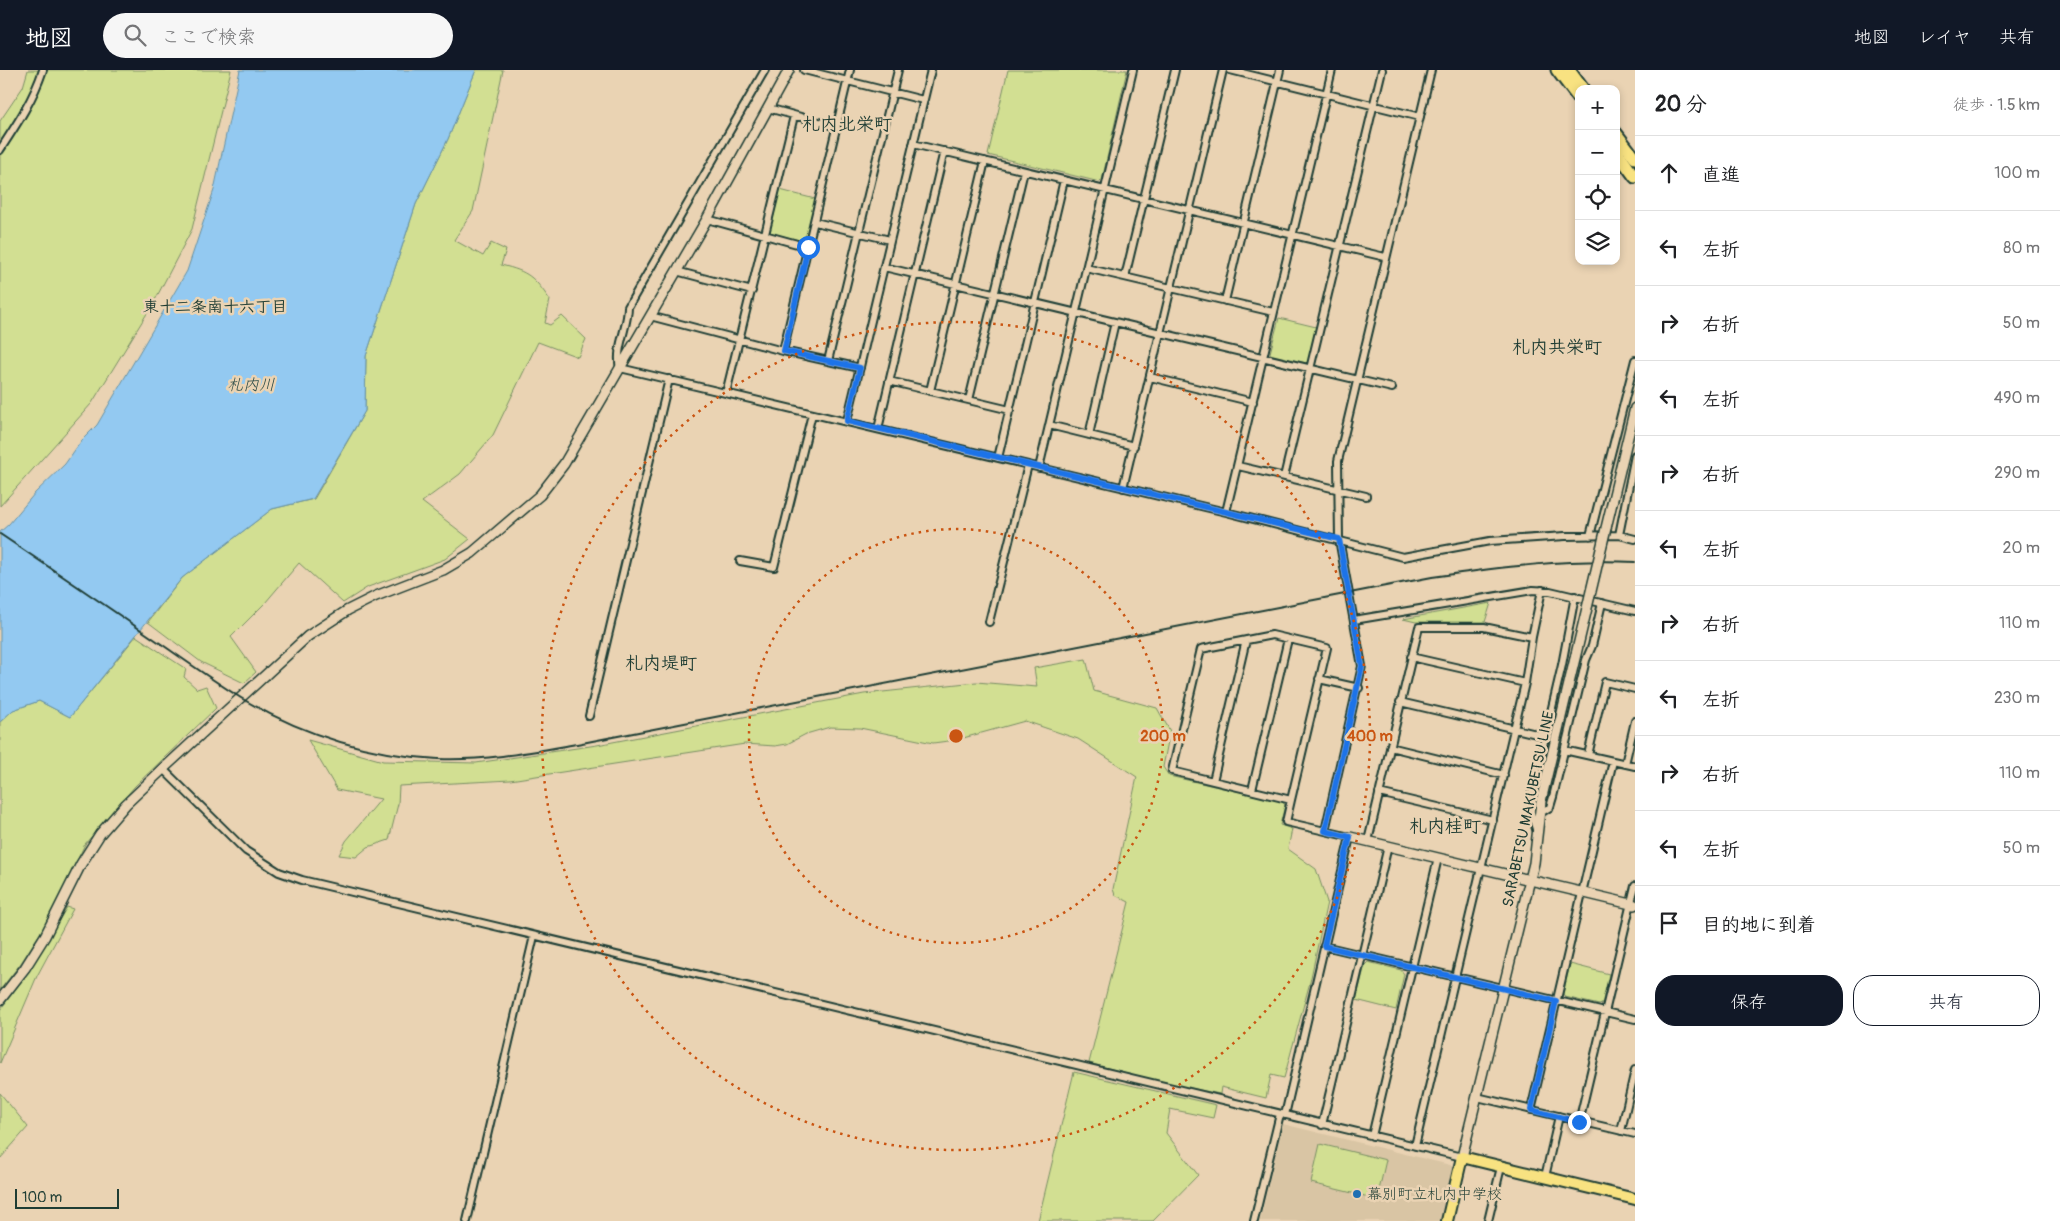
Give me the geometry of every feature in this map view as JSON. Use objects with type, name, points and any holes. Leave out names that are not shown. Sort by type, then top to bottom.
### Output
[{"type":"highway","points":[[1557,70],[1575,94]]},
{"type":"highway","points":[[1569,70],[1580,85]]},
{"type":"highway","points":[[1620,138],[1635,158]]},
{"type":"highway","points":[[1620,156],[1635,177]]},
{"type":"main road","points":[[1447,1221],[1462,1157],[1635,1199]]},
{"type":"street","points":[[0,150],[23,116],[36,90],[43,70]]},
{"type":"street","points":[[620,368],[617,359],[628,319],[628,307],[765,70]]},
{"type":"street","points":[[0,1000],[25,968],[45,936],[81,864],[100,834],[126,804],[163,769],[308,636],[348,610],[376,596],[456,563],[472,553],[514,519],[540,495],[564,464],[707,219],[788,70]]},
{"type":"street","points":[[804,70],[923,100]]},
{"type":"street","points":[[784,351],[850,70]]},
{"type":"street","points":[[828,361],[898,70]]},
{"type":"street","points":[[847,421],[931,70]]},
{"type":"street","points":[[1039,468],[1133,70]]},
{"type":"street","points":[[1125,277],[1175,70]]},
{"type":"street","points":[[1123,488],[1223,70]]},
{"type":"street","points":[[1230,70],[1420,117]]},
{"type":"street","points":[[1225,301],[1280,70]]},
{"type":"street","points":[[1226,512],[1332,70]]},
{"type":"street","points":[[1284,477],[1382,70]]},
{"type":"street","points":[[1325,831],[1358,688],[1362,659],[1339,539],[1338,461],[1431,70]]},
{"type":"street","points":[[768,108],[837,127]]},
{"type":"street","points":[[726,393],[794,116]]},
{"type":"street","points":[[913,144],[1385,257]]},
{"type":"street","points":[[878,429],[944,151]]},
{"type":"street","points":[[930,391],[984,161]]},
{"type":"street","points":[[969,400],[1024,171]]},
{"type":"street","points":[[998,458],[1064,180]]},
{"type":"street","points":[[707,219],[808,247]]},
{"type":"street","points":[[814,222],[890,240]]},
{"type":"street","points":[[884,267],[1392,388]]},
{"type":"street","points":[[1086,268],[1274,312]]},
{"type":"street","points":[[676,271],[752,291]]},
{"type":"street","points":[[650,316],[739,340],[860,368]]},
{"type":"street","points":[[1089,436],[1115,322]]},
{"type":"street","points":[[1590,536],[1635,360]]},
{"type":"street","points":[[620,368],[1339,539],[1403,557],[1490,541],[1590,536],[1619,536],[1635,539]]},
{"type":"street","points":[[1150,377],[1253,402]]},
{"type":"street","points":[[589,716],[669,379]]},
{"type":"street","points":[[889,381],[1010,410]]},
{"type":"street","name":"SARABETSU MAKUBETSU LINE","points":[[1462,1157],[1534,863],[1539,814],[1635,408]]},
{"type":"street","points":[[740,561],[774,567],[786,528],[812,414]]},
{"type":"street","points":[[1049,425],[1134,446]]},
{"type":"street","points":[[1619,536],[1632,491],[1635,456]]},
{"type":"street","points":[[989,622],[1028,465]]},
{"type":"street","points":[[1238,466],[1366,496]]},
{"type":"street","points":[[1354,620],[1469,599],[1542,590],[1635,611]]},
{"type":"street","points":[[1415,1146],[1504,775],[1525,683],[1542,590]]},
{"type":"street","points":[[1536,831],[1531,813],[1531,797],[1562,665],[1575,596]]},
{"type":"street","points":[[1539,814],[1550,807],[1602,603]]},
{"type":"street","points":[[1368,841],[1419,628],[1484,627],[1532,637]]},
{"type":"street","points":[[1291,800],[1172,771],[1200,649],[1272,635],[1327,648],[1286,822],[1633,904]]},
{"type":"street","points":[[1252,790],[1288,639]]},
{"type":"street","points":[[1213,781],[1246,640]]},
{"type":"street","points":[[1411,657],[1525,683]]},
{"type":"street","points":[[1320,678],[1358,688]]},
{"type":"street","points":[[1588,755],[1605,682],[1635,689]]},
{"type":"street","points":[[1400,702],[1545,736]]},
{"type":"street","points":[[1625,764],[1635,721]]},
{"type":"street","points":[[1390,747],[1504,775]]},
{"type":"street","points":[[1564,750],[1635,766]]},
{"type":"street","points":[[1531,1110],[1613,761]]},
{"type":"street","points":[[163,769],[246,851],[279,872],[302,880],[1462,1157]]},
{"type":"street","points":[[1379,793],[1493,820]]},
{"type":"street","points":[[1254,1221],[1350,837]]},
{"type":"street","points":[[1322,1124],[1388,846]]},
{"type":"street","points":[[1372,1136],[1438,858]]},
{"type":"street","points":[[1579,1122],[1633,904],[1635,886]]},
{"type":"street","points":[[467,1221],[534,936]]},
{"type":"street","points":[[1324,946],[1635,1019]]},
{"type":"street","points":[[1620,1131],[1635,1070]]},
{"type":"street","points":[[1477,1097],[1635,1134]]},
{"type":"street","points":[[1545,1177],[1559,1116]]},
{"type":"street","points":[[1488,1221],[1502,1167]]},
{"type":"shaded area","name":"幕別町立札内中学校","points":[[1283,1124],[1454,1166],[1440,1221],[1260,1221]]},
{"type":"green space","points":[[28,70],[231,70],[192,229],[154,302],[92,403],[0,506],[0,121],[23,87]]},
{"type":"green space","points":[[476,70],[503,70],[473,211],[454,240],[483,256],[491,243],[506,250],[501,265],[530,276],[550,300],[545,323],[550,325],[562,316],[586,339],[578,357],[538,342],[493,435],[460,474],[422,502],[470,539],[445,559],[368,587],[343,603],[299,563],[265,603],[231,637],[256,672],[244,683],[201,662],[148,622],[182,578],[272,509],[314,499],[365,411],[366,356],[416,204],[448,139]]},
{"type":"green space","points":[[1008,70],[1127,70],[1100,182],[988,155]]},
{"type":"green space","points":[[780,190],[815,199],[806,239],[803,241],[771,233],[770,231]]},
{"type":"green space","points":[[1279,318],[1316,327],[1308,362],[1271,355]]},
{"type":"green space","points":[[1491,603],[1485,622],[1416,622],[1403,619]]},
{"type":"green space","points":[[136,636],[186,669],[184,677],[197,689],[206,686],[216,708],[135,786],[85,844],[49,919],[21,963],[0,990],[0,722],[13,710],[39,701],[70,717]]},
{"type":"green space","points":[[1086,659],[1094,691],[1157,708],[1170,731],[1163,767],[1169,776],[1282,801],[1285,805],[1280,825],[1292,829],[1288,849],[1316,869],[1327,902],[1310,982],[1284,1078],[1271,1075],[1266,1098],[1221,1087],[1220,1094],[1166,1083],[1089,1063],[1129,902],[1115,895],[1113,889],[1137,777],[1078,739],[1025,721],[956,740],[933,743],[860,728],[830,727],[806,734],[787,744],[775,746],[745,744],[510,780],[399,786],[398,804],[389,840],[368,847],[356,857],[339,855],[346,841],[381,799],[337,790],[308,740],[383,761],[476,763],[597,745],[864,694],[976,682],[1037,687],[1034,668]]},
{"type":"green space","points":[[67,907],[73,909],[37,976],[0,1063],[0,1010],[24,978]]},
{"type":"green space","points":[[1368,962],[1401,970],[1404,974],[1396,1010],[1356,1000],[1365,965]]},
{"type":"green space","points":[[1570,964],[1609,974],[1602,1004],[1599,1005],[1565,997],[1563,994]]},
{"type":"green space","points":[[1074,1072],[1216,1105],[1213,1118],[1170,1109],[1166,1133],[1198,1175],[1153,1221],[1038,1221]]},
{"type":"green space","points":[[0,1093],[28,1127],[0,1159]]},
{"type":"green space","points":[[1320,1144],[1386,1160],[1377,1199],[1311,1183]]},
{"type":"water","name":"札内川","points":[[240,70],[476,70],[448,139],[416,204],[366,356],[365,411],[313,499],[272,509],[182,578],[70,717],[39,701],[13,710],[0,722],[0,532],[35,493],[65,464],[82,440],[97,425],[187,271],[214,190]]},
{"type":"railway","points":[[0,534],[215,681],[264,711],[312,732],[361,747],[412,757],[438,759],[473,759],[577,744],[1432,577],[1533,565],[1609,561],[1635,562]]},
{"type":"place","name":"幕別町立札内中学校","points":[[1357,1194]]},
{"type":"district","name":"札内北栄町","points":[[847,124]]},
{"type":"district","name":"東十二条南十六丁目","points":[[215,306]]},
{"type":"district","name":"札内共栄町","points":[[1557,347]]},
{"type":"district","name":"札内堤町","points":[[661,663]]},
{"type":"district","name":"札内桂町","points":[[1445,826]]},
{"type":"route","points":[[808,247],[784,351],[860,368],[847,421],[1339,539],[1362,666],[1325,831],[1350,837],[1324,946],[1556,1001],[1531,1110],[1579,1122]]}]
